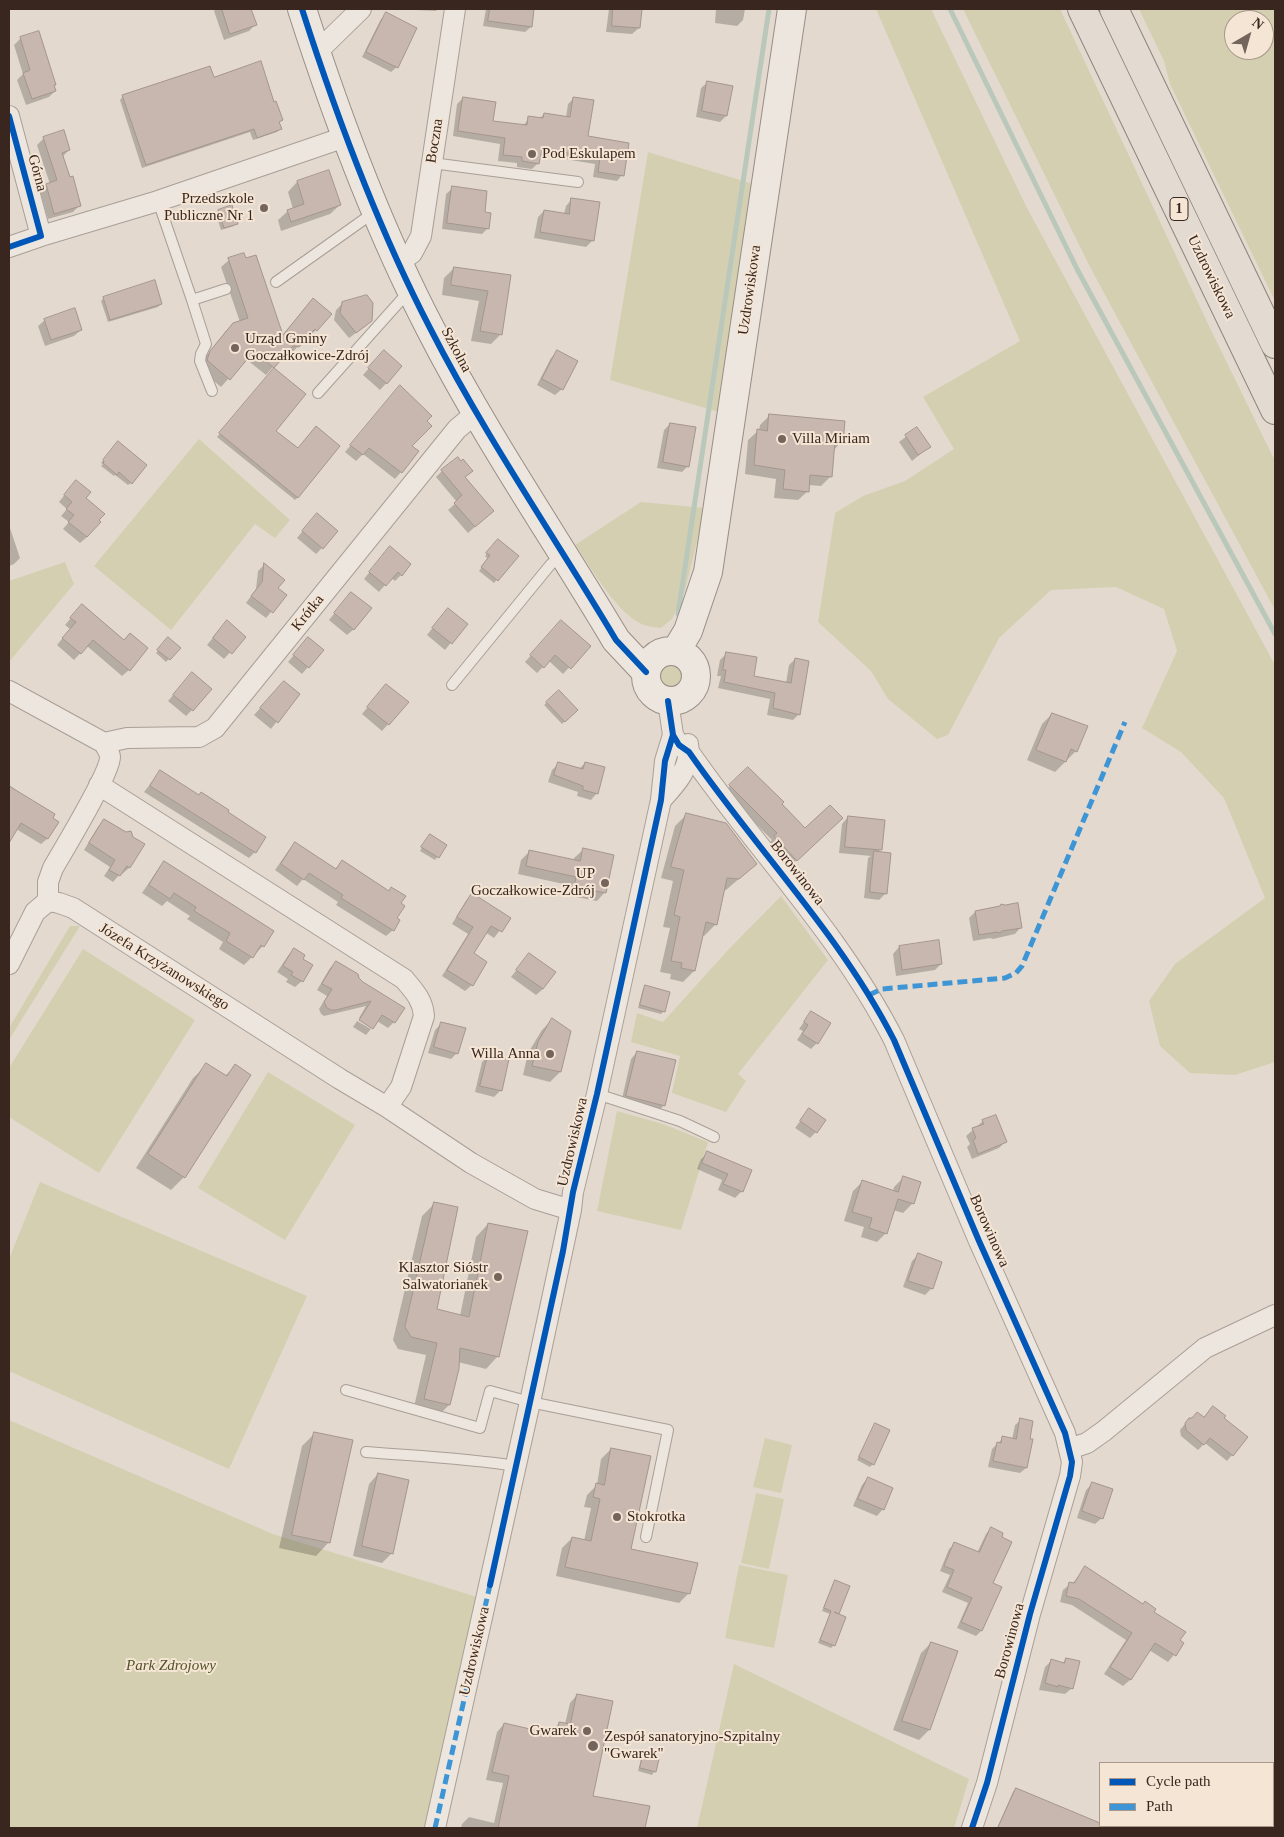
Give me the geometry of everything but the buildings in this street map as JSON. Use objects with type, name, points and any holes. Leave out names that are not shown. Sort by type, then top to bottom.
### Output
[{"type":"main road","name":"Uzdrowiskowa","points":[[1082,9],[1275,410]]},
{"type":"main road","name":"Uzdrowiskowa","points":[[1114,9],[1275,344]]},
{"type":"street","name":"Szkolna","points":[[302,9],[345,137],[377,215],[412,294],[476,413],[596,608],[624,634],[666,660]]},
{"type":"street","points":[[316,53],[361,9]]},
{"type":"street","name":"Boczna","points":[[398,263],[412,253],[421,236],[455,9]]},
{"type":"street","name":"Uzdrowiskowa","points":[[666,660],[701,639],[708,616],[712,592],[708,572],[792,9]]},
{"type":"street","name":"Górna","points":[[9,116],[41,236]]},
{"type":"street","points":[[9,247],[158,201],[345,137]]},
{"type":"street","name":"Krótka","points":[[104,743],[126,738],[199,737],[215,728],[457,429],[476,413]]},
{"type":"street","points":[[666,660],[695,666],[696,681],[688,695],[675,700],[654,694],[649,688],[666,660]]},
{"type":"street","points":[[9,691],[104,743],[110,756],[108,767],[99,785],[53,868],[48,882],[48,901],[34,912],[9,964]]},
{"type":"street","points":[[673,734],[675,700]]},
{"type":"street","points":[[675,700],[682,714],[689,752]]},
{"type":"street","name":"Uzdrowiskowa","points":[[435,1828],[662,800],[666,761],[673,734]]},
{"type":"street","name":"Borowinowa","points":[[673,734],[678,745],[689,752],[831,938],[882,1017],[894,1040],[979,1241],[1066,1433],[1072,1462],[1070,1476],[1030,1614],[987,1783],[972,1828]]},
{"type":"street","name":"Uzdrowiskowa","points":[[662,800],[678,782],[686,766],[689,752]]},
{"type":"street","points":[[678,782],[694,779],[709,780]]},
{"type":"street","points":[[99,785],[404,979],[418,995],[423,1007],[424,1016],[401,1087],[387,1107]]},
{"type":"street","name":"Józefa Krzyżanowskiego","points":[[48,901],[59,902],[72,908],[387,1107],[471,1163],[535,1199],[571,1210]]},
{"type":"street","points":[[1070,1449],[1087,1443],[1104,1431],[1205,1348],[1275,1315]]},
{"type":"lane","points":[[432,163],[578,182]]},
{"type":"lane","points":[[158,201],[206,344],[201,354],[200,362],[212,391]]},
{"type":"lane","points":[[276,282],[366,218],[377,215]]},
{"type":"lane","points":[[192,300],[226,289]]},
{"type":"lane","points":[[318,393],[402,299],[412,294]]},
{"type":"lane","points":[[452,685],[551,564],[564,555]]},
{"type":"lane","points":[[597,1094],[680,1121],[714,1137]]},
{"type":"lane","points":[[346,1390],[480,1428],[490,1391],[530,1402],[668,1430],[646,1537]]},
{"type":"lane","points":[[366,1452],[487,1461],[516,1466]]},
{"type":"green space","points":[[876,9],[931,9],[1027,208],[1275,665],[1275,1062],[1235,1075],[1190,1073],[1160,1046],[1149,1001],[1175,964],[1265,898],[1224,798],[1181,752],[1142,728],[1177,651],[1164,609],[1116,587],[1051,590],[999,638],[948,735],[937,739],[888,699],[871,671],[818,622],[835,513],[863,496],[905,481],[954,449],[923,397],[1020,341]]},
{"type":"green space","points":[[963,9],[1060,9],[1210,328],[1275,461],[1275,610],[1090,267]]},
{"type":"green space","points":[[1139,9],[1275,9],[1275,301],[1170,84],[1164,61]]},
{"type":"green space","points":[[648,152],[753,184],[722,413],[610,380]]},
{"type":"green space","points":[[199,439],[290,520],[275,538],[255,524],[171,630],[94,566]]},
{"type":"green space","points":[[641,502],[705,508],[685,591],[672,619],[661,628],[642,624],[627,614],[603,586],[575,545]]},
{"type":"green space","points":[[65,562],[74,584],[9,662],[9,581]]},
{"type":"green space","points":[[669,662],[678,666],[682,675],[678,684],[669,688],[660,684],[656,675],[660,666]]},
{"type":"green space","points":[[781,896],[828,960],[738,1074],[746,1081],[726,1112],[672,1093],[680,1056],[631,1042],[637,1013],[663,1022],[728,950]]},
{"type":"green space","points":[[70,926],[80,926],[9,1040],[9,1028]]},
{"type":"green space","points":[[83,949],[195,1020],[99,1173],[9,1117],[9,1068]]},
{"type":"green space","points":[[268,1072],[355,1125],[285,1240],[198,1188]]},
{"type":"green space","points":[[617,1111],[663,1124],[708,1142],[681,1230],[597,1211]]},
{"type":"green space","points":[[40,1182],[307,1296],[229,1469],[9,1371],[9,1259]]},
{"type":"green space","name":"Park Zdrojowy","points":[[9,1420],[273,1534],[477,1597],[426,1828],[9,1828]]},
{"type":"green space","points":[[765,1438],[792,1445],[781,1493],[753,1487]]},
{"type":"green space","points":[[756,1493],[784,1499],[769,1569],[741,1563]]},
{"type":"green space","points":[[739,1565],[788,1575],[774,1648],[725,1638]]},
{"type":"green space","points":[[734,1664],[969,1779],[954,1828],[697,1828]]},
{"type":"waterway","points":[[678,614],[769,9]]},
{"type":"waterway","points":[[950,9],[1077,269],[1275,634]]},
{"type":"marked path","points":[[869,995],[882,989],[1005,978],[1016,973],[1022,966],[1125,722]]},
{"type":"marked path","points":[[435,1828],[490,1585]]},
{"type":"cycle path","points":[[302,9],[329,90],[375,211],[430,328],[497,447],[616,640],[646,672]]},
{"type":"cycle path","points":[[9,116],[41,236],[9,247]]},
{"type":"cycle path","points":[[668,701],[673,735],[679,745],[689,752],[823,928],[849,964],[894,1040],[979,1241],[1065,1433],[1072,1462],[1070,1476],[1030,1614],[987,1783],[972,1828]]},
{"type":"cycle path","points":[[490,1585],[563,1251],[573,1192],[597,1094],[661,800],[665,761],[673,735]]},
{"type":"place","name":"Pod Eskulapem","points":[[532,154]]},
{"type":"place","name":"Przedszkole Publiczne Nr 1","points":[[264,208]]},
{"type":"place","name":"Urząd Gminy Goczałkowice-Zdrój","points":[[235,348]]},
{"type":"place","name":"Villa Miriam","points":[[782,439]]},
{"type":"place","name":"UP Goczałkowice-Zdrój","points":[[605,883]]},
{"type":"place","name":"Willa Anna","points":[[550,1054]]},
{"type":"place","name":"Klasztor Sióstr Salwatorianek","points":[[498,1277]]},
{"type":"place","name":"Stokrotka","points":[[617,1517]]},
{"type":"place","name":"Gwarek","points":[[587,1731]]},
{"type":"place","name":"Zespół sanatoryjno-Szpitalny \"Gwarek\"","points":[[593,1746]]}]
